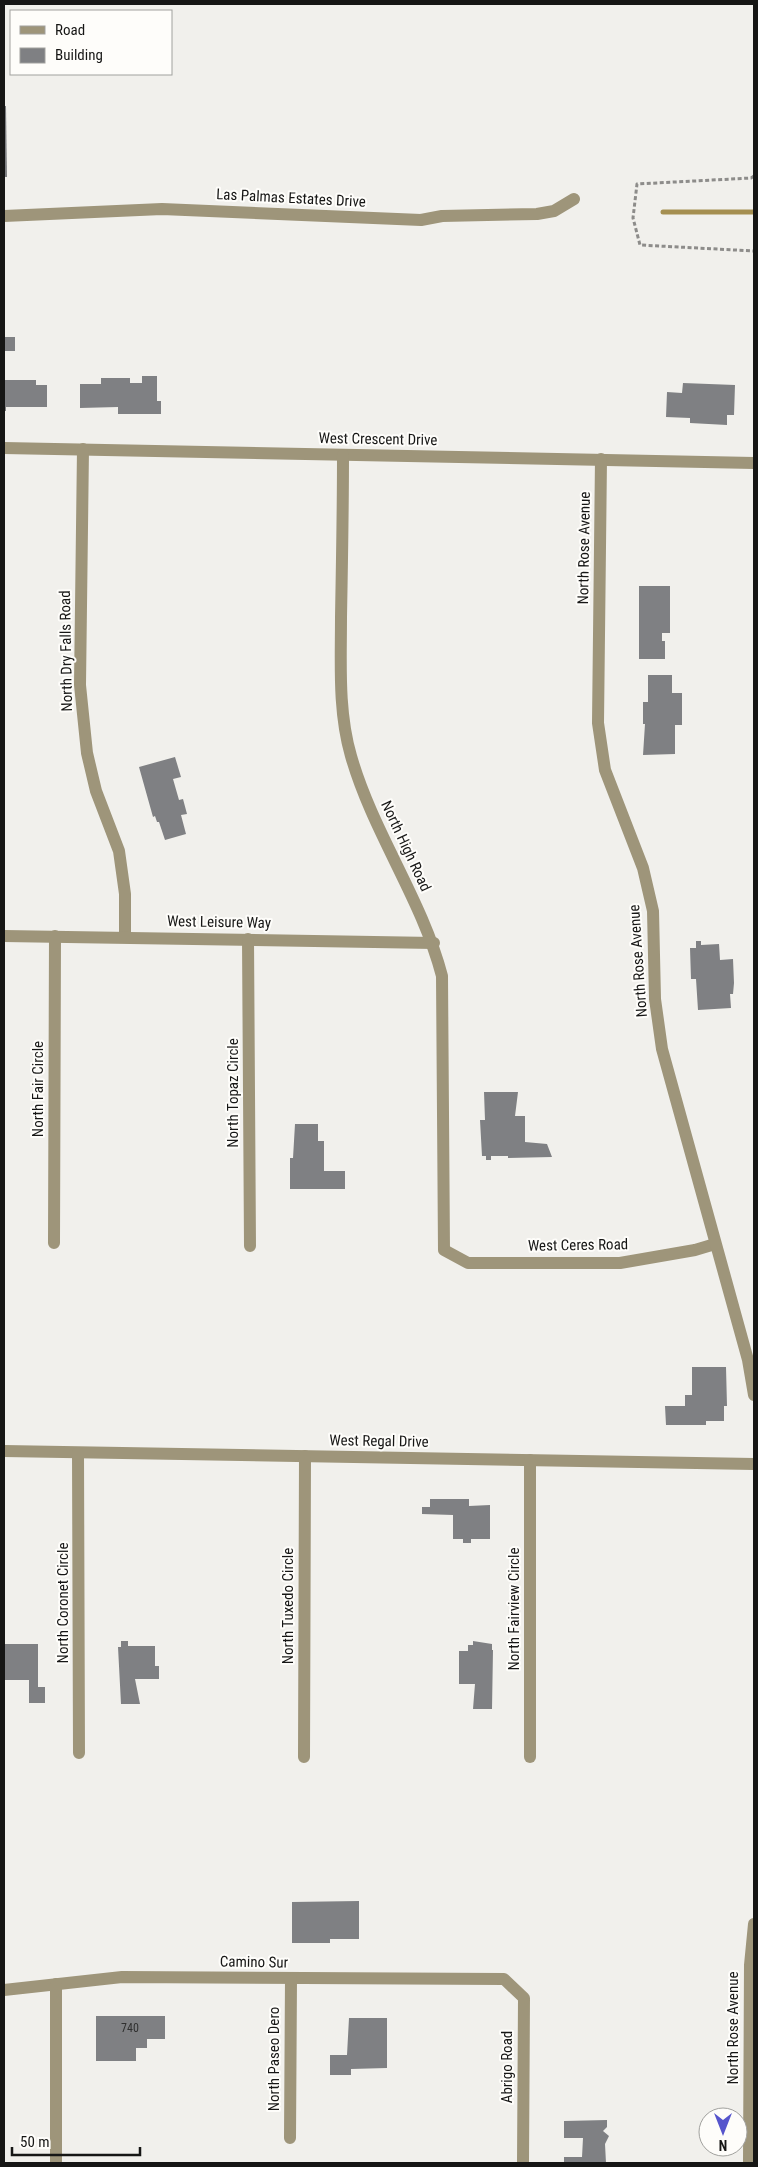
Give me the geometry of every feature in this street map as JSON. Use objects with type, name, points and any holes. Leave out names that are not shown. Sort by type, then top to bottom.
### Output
[{"type":"street","name":"Las Palmas Estates Drive","points":[[4,216],[162,208],[421,220],[442,216],[537,214],[554,210],[574,199]]},
{"type":"street","name":"West Crescent Drive","points":[[4,448],[752,463]]},
{"type":"street","name":"North Dry Falls Road","points":[[83,449],[80,685],[87,753],[96,791],[119,851],[125,894],[125,937]]},
{"type":"street","name":"North High Road","points":[[343,454],[340,680],[342,720],[351,756],[364,793],[434,943],[442,976],[444,1250]]},
{"type":"street","name":"North Rose Avenue","points":[[601,459],[600,733],[605,770],[643,868],[653,911],[654,999],[662,1049],[748,1360],[754,1396]]},
{"type":"street","name":"West Leisure Way","points":[[4,936],[434,943]]},
{"type":"street","name":"North Fair Circle","points":[[54,1242],[55,936]]},
{"type":"street","name":"North Topaz Circle","points":[[248,939],[250,1246]]},
{"type":"street","name":"West Ceres Road","points":[[444,1250],[468,1263],[620,1263],[695,1250],[715,1244]]},
{"type":"street","name":"West Regal Drive","points":[[4,1451],[754,1464]]},
{"type":"street","name":"North Coronet Circle","points":[[78,1453],[79,1753]]},
{"type":"street","name":"North Tuxedo Circle","points":[[304,1757],[305,1456]]},
{"type":"street","name":"North Fairview Circle","points":[[530,1460],[530,1757]]},
{"type":"street","name":"North Rose Avenue","points":[[749,2163],[750,1965],[754,1924]]},
{"type":"street","name":"Camino Sur","points":[[4,1990],[122,1977],[504,1979]]},
{"type":"street","name":"North Paseo Dero","points":[[290,1979],[290,2138]]},
{"type":"street","name":"Abrigo Road","points":[[504,1979],[524,1998],[523,2163]]},
{"type":"street","points":[[56,1984],[56,2163]]},
{"type":"path","points":[[754,176],[637,184],[633,218],[640,245],[754,251]]},
{"type":"building","points":[[4,106],[6,106],[7,177],[4,177]]},
{"type":"building","points":[[4,337],[15,337],[15,351],[4,351]]},
{"type":"building","points":[[142,376],[157,376],[157,401],[161,401],[161,414],[118,414],[118,407],[80,408],[80,384],[101,384],[101,378],[130,378],[130,383],[142,383]]},
{"type":"building","points":[[4,380],[36,380],[36,385],[47,385],[47,407],[6,407],[6,411],[4,411]]},
{"type":"building","points":[[683,383],[735,385],[734,415],[727,415],[727,425],[690,423],[690,418],[666,417],[667,392],[682,393]]},
{"type":"building","points":[[639,586],[670,586],[670,633],[662,633],[662,641],[665,641],[665,659],[639,659]]},
{"type":"building","points":[[648,675],[672,675],[672,693],[682,693],[682,725],[675,725],[675,754],[643,755],[645,724],[643,724],[643,702],[648,702]]},
{"type":"building","points":[[175,757],[181,777],[173,779],[179,800],[183,799],[187,814],[181,815],[186,834],[165,840],[159,822],[157,822],[155,816],[153,817],[139,767]]},
{"type":"building","points":[[696,941],[701,941],[701,945],[719,944],[720,960],[733,959],[734,983],[733,994],[730,994],[731,1008],[698,1010],[696,979],[691,979],[690,948],[696,948]]},
{"type":"building","points":[[484,1092],[518,1092],[515,1116],[525,1116],[525,1142],[547,1144],[552,1157],[508,1158],[508,1156],[491,1156],[491,1160],[486,1160],[486,1156],[482,1156],[480,1120],[485,1120]]},
{"type":"building","points":[[295,1124],[318,1124],[318,1141],[324,1141],[324,1171],[345,1171],[345,1189],[290,1189],[290,1158],[293,1158]]},
{"type":"building","points":[[692,1367],[726,1367],[727,1406],[724,1406],[724,1421],[706,1421],[706,1425],[666,1425],[665,1406],[685,1406],[685,1395],[692,1395]]},
{"type":"building","points":[[430,1499],[469,1499],[469,1506],[490,1505],[490,1539],[471,1539],[471,1543],[463,1543],[463,1539],[453,1539],[453,1515],[422,1514],[422,1507],[430,1507]]},
{"type":"building","points":[[121,1641],[128,1641],[128,1646],[155,1646],[155,1666],[159,1666],[159,1679],[135,1679],[140,1704],[121,1704],[118,1647],[121,1647]]},
{"type":"building","points":[[473,1641],[492,1644],[492,1709],[473,1709],[475,1684],[459,1684],[459,1651],[468,1651],[468,1645],[473,1645]]},
{"type":"building","points":[[5,1644],[38,1644],[38,1687],[45,1687],[45,1703],[29,1703],[29,1680],[5,1680]]},
{"type":"building","points":[[359,1901],[359,1939],[330,1939],[330,1943],[292,1943],[292,1902]]},
{"type":"building","points":[[96,2016],[165,2016],[165,2039],[147,2039],[147,2048],[136,2048],[136,2061],[96,2061]]},
{"type":"building","points":[[349,2018],[387,2018],[387,2068],[351,2069],[351,2075],[330,2075],[330,2055],[347,2055]]},
{"type":"building","points":[[607,2120],[607,2127],[603,2131],[609,2136],[605,2144],[606,2163],[564,2163],[564,2157],[582,2157],[583,2138],[564,2138],[564,2121]]},
{"type":"waterway","points":[[663,212],[754,212]]}]
